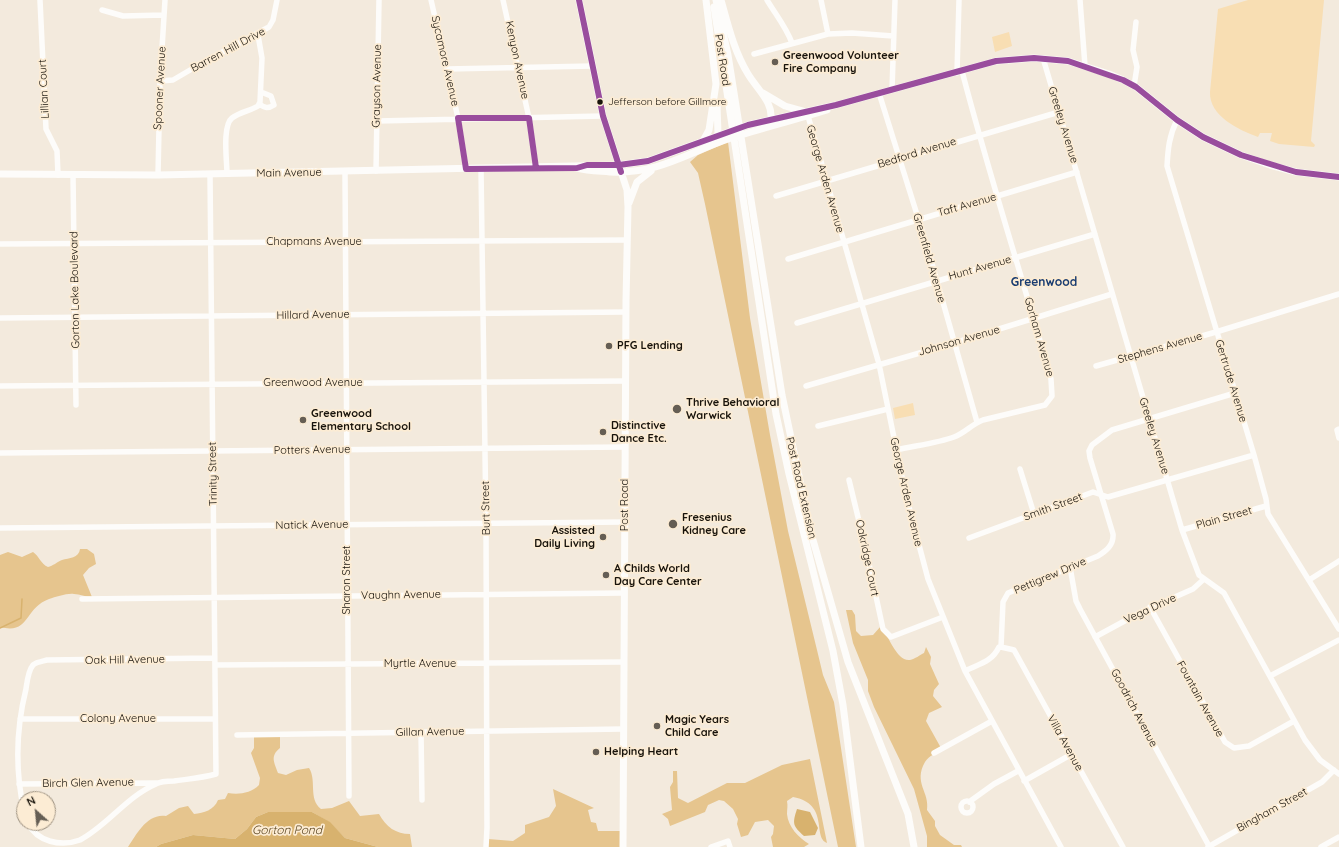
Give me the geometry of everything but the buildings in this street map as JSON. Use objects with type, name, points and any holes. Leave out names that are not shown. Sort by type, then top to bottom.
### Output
[{"type":"main road","name":"Post Road","points":[[579,0],[603,116],[627,190],[628,207],[625,381],[623,847]]},
{"type":"main road","points":[[706,0],[721,133],[725,141]]},
{"type":"main road","name":"Post Road","points":[[713,0],[735,118]]},
{"type":"main road","name":"Post Road","points":[[716,0],[728,55],[735,118]]},
{"type":"main road","points":[[721,0],[730,34],[738,55],[771,110],[770,123],[762,129]]},
{"type":"main road","name":"Main Avenue","points":[[0,174],[158,175],[536,168],[577,168],[586,170],[653,169],[678,161],[748,133],[805,114],[878,93],[996,61],[1043,58],[1068,61],[1085,66],[1109,74],[1134,86],[1177,120],[1220,146],[1256,161],[1296,172],[1339,177]]},
{"type":"main road","points":[[703,141],[710,128],[716,84]]},
{"type":"main road","points":[[762,93],[785,106],[805,114]]},
{"type":"main road","name":"Main Avenue","points":[[620,169],[677,152],[721,133],[748,124],[805,114]]},
{"type":"main road","name":"Post Road Extension","points":[[735,118],[776,414],[789,474],[833,651],[843,705],[861,847]]},
{"type":"main road","name":"Post Road Extension","points":[[735,118],[782,395],[811,533],[848,662],[908,814],[914,847]]},
{"type":"main road","points":[[628,207],[637,182],[653,169]]},
{"type":"street","name":"Lillian Court","points":[[40,0],[46,129],[58,151],[58,175]]},
{"type":"street","name":"Spooner Avenue","points":[[158,175],[160,81],[165,0]]},
{"type":"street","name":"Barren Hill Drive","points":[[160,81],[173,80],[202,63],[258,35],[269,27],[273,20],[277,0]]},
{"type":"street","name":"Grayson Avenue","points":[[376,171],[379,0]]},
{"type":"street","name":"Sycamore Avenue","points":[[432,0],[458,118],[466,169]]},
{"type":"street","name":"Kenyon Avenue","points":[[503,0],[529,118],[536,168]]},
{"type":"street","points":[[767,0],[776,15],[786,27],[792,43]]},
{"type":"street","points":[[821,0],[828,34]]},
{"type":"street","points":[[892,90],[895,0]]},
{"type":"street","name":"Gorham Avenue","points":[[896,450],[952,438],[964,433],[977,422],[1045,405],[1049,401],[1053,390],[998,196],[959,72],[959,0]]},
{"type":"street","points":[[1080,0],[1085,66]]},
{"type":"street","points":[[102,10],[123,16],[164,15]]},
{"type":"street","points":[[1134,86],[1137,67],[1133,50],[1136,22]]},
{"type":"street","points":[[754,54],[828,34],[852,33],[893,36]]},
{"type":"street","points":[[227,174],[226,130],[228,123],[232,118],[253,109],[259,104],[261,92],[262,58],[258,35]]},
{"type":"street","name":"Greeley Avenue","points":[[1043,58],[1167,480],[1182,530],[1198,575],[1224,592],[1294,721],[1315,755],[1339,774]]},
{"type":"street","points":[[447,69],[593,66]]},
{"type":"street","points":[[259,104],[270,108],[274,105],[271,96],[261,92]]},
{"type":"street","name":"Greenfield Avenue","points":[[878,93],[918,219],[977,422]]},
{"type":"street","name":"Bedford Avenue","points":[[776,196],[898,158],[1059,112]]},
{"type":"street","name":"George Arden Avenue","points":[[805,114],[826,180],[879,364],[896,450],[918,547],[928,579],[965,671],[1060,847]]},
{"type":"street","points":[[377,121],[458,118],[603,116]]},
{"type":"street","name":"Gertrude Avenue","points":[[1177,120],[1171,132],[1168,144],[1167,166],[1254,455],[1266,499],[1268,514],[1339,629]]},
{"type":"street","name":"Burt Street","points":[[481,169],[486,523],[486,847]]},
{"type":"street","name":"Sharon Street","points":[[345,172],[349,796]]},
{"type":"street","name":"Taft Avenue","points":[[788,259],[1077,172]]},
{"type":"street","name":"Trinity Street","points":[[157,783],[216,774],[210,174]]},
{"type":"street","name":"Gorton Lake Boulevard","points":[[73,175],[76,404]]},
{"type":"street","name":"Hunt Avenue","points":[[797,323],[1095,234]]},
{"type":"street","name":"Chapmans Avenue","points":[[0,244],[628,240]]},
{"type":"street","name":"Johnson Avenue","points":[[806,386],[1034,319],[1112,294]]},
{"type":"street","name":"Stephens Avenue","points":[[1096,366],[1216,332],[1339,294]]},
{"type":"street","name":"Hillard Avenue","points":[[0,318],[626,312]]},
{"type":"street","name":"Greenwood Avenue","points":[[0,386],[625,381]]},
{"type":"street","points":[[1100,494],[1089,451],[1092,445],[1112,430],[1235,393]]},
{"type":"street","points":[[818,426],[888,409]]},
{"type":"street","points":[[1338,430],[1339,438]]},
{"type":"street","name":"Potters Avenue","points":[[0,453],[625,447]]},
{"type":"street","name":"Smith Street","points":[[969,538],[1093,492],[1108,497],[1254,455]]},
{"type":"street","points":[[1020,469],[1034,514]]},
{"type":"street","name":"Oakridge Court","points":[[849,480],[866,550],[882,629],[891,637],[943,617]]},
{"type":"street","name":"Pettigrew Drive","points":[[1001,647],[1004,597],[1008,593],[1098,556],[1107,550],[1113,539],[1100,494]]},
{"type":"street","name":"Plain Street","points":[[1182,530],[1266,506]]},
{"type":"street","name":"Natick Avenue","points":[[0,528],[625,522]]},
{"type":"street","points":[[1309,580],[1339,561]]},
{"type":"street","name":"Goodrich Avenue","points":[[1070,567],[1076,601],[1209,847]]},
{"type":"street","name":"Vega Drive","points":[[1095,637],[1150,608],[1193,589],[1204,579]]},
{"type":"street","name":"Vaughn Avenue","points":[[82,599],[624,593]]},
{"type":"street","name":"Fountain Avenue","points":[[1150,608],[1225,742],[1234,748],[1249,746],[1294,721]]},
{"type":"street","points":[[1270,676],[1339,640]]},
{"type":"street","points":[[965,671],[995,656],[999,647],[1001,647]]},
{"type":"street","name":"Villa Avenue","points":[[1001,647],[1014,650],[1123,847]]},
{"type":"street","name":"Oak Hill Avenue","points":[[20,719],[32,666],[36,663],[47,660],[214,658]]},
{"type":"street","name":"Myrtle Avenue","points":[[214,665],[624,662]]},
{"type":"street","points":[[20,719],[17,764],[20,791]]},
{"type":"street","name":"Colony Avenue","points":[[20,719],[215,719]]},
{"type":"street","points":[[934,752],[992,721]]},
{"type":"street","name":"Gillan Avenue","points":[[238,735],[623,729]]},
{"type":"street","points":[[421,732],[422,800]]},
{"type":"street","points":[[1024,781],[1072,754]]},
{"type":"street","name":"Bingham Street","points":[[1209,847],[1322,782],[1334,770]]},
{"type":"street","points":[[969,802],[994,784],[1018,771]]},
{"type":"street","points":[[33,831],[40,837],[50,842],[60,844],[71,843],[80,839],[126,802],[157,783]]},
{"type":"street","name":"Birch Glen Avenue","points":[[19,784],[157,783]]},
{"type":"street","points":[[1322,847],[1339,837]]},
{"type":"street","points":[[711,847],[729,844]]},
{"type":"shaded area","points":[[1248,0],[1324,0],[1311,141],[1315,145],[1314,147],[1279,144],[1270,141],[1272,133],[1260,133],[1258,137],[1226,121],[1214,108],[1211,101],[1210,92],[1218,9]]},
{"type":"shaded area","points":[[1009,32],[1012,46],[995,52],[992,37]]},
{"type":"shaded area","points":[[728,142],[750,318],[770,435],[788,531],[823,675],[834,702],[856,847],[838,847],[705,204],[698,173],[690,162],[698,155]]},
{"type":"shaded area","points":[[913,403],[915,415],[895,419],[893,408]]},
{"type":"shaded area","points":[[80,549],[87,549],[94,554],[96,564],[89,568],[83,575],[92,597],[71,594],[49,599],[35,608],[22,624],[17,627],[0,627],[0,555],[8,552],[22,557],[33,552],[48,567],[62,560],[76,556]]},
{"type":"shaded area","points":[[846,610],[852,610],[855,615],[856,631],[861,636],[873,635],[881,626],[893,647],[901,657],[910,660],[916,658],[924,653],[926,647],[931,657],[930,664],[939,684],[934,690],[933,696],[942,707],[929,713],[926,721],[941,748],[925,762],[922,769],[921,782],[926,798],[927,810],[935,821],[935,826],[940,835],[954,845],[961,845],[962,847],[927,847],[927,836],[914,789],[874,707],[868,691],[868,680],[853,643]]},
{"type":"shaded area","points":[[254,735],[280,735],[280,748],[274,757],[275,766],[278,773],[286,775],[297,770],[309,768],[315,800],[321,809],[332,808],[349,801],[360,816],[379,814],[385,823],[392,829],[400,833],[410,834],[412,847],[378,847],[345,838],[329,822],[312,812],[268,812],[256,817],[247,829],[235,839],[193,835],[161,844],[156,847],[128,847],[143,826],[153,818],[166,816],[179,808],[188,806],[194,814],[205,812],[211,809],[218,800],[225,799],[228,793],[245,793],[256,788],[259,785],[260,778],[251,753],[254,748]]},
{"type":"shaded area","points":[[810,759],[827,843],[823,840],[816,813],[812,806],[793,797],[787,801],[788,819],[795,832],[801,839],[809,844],[804,847],[773,847],[771,837],[774,826],[768,820],[755,822],[748,835],[741,837],[737,824],[738,819],[733,809],[724,801],[719,800],[708,805],[705,812],[670,826],[668,819],[662,814],[672,810],[670,787],[673,782],[673,771],[677,771],[678,798],[688,803],[727,783],[745,783],[782,765]]},
{"type":"shaded area","points":[[553,789],[594,808],[588,810],[591,822],[596,823],[598,831],[622,831],[623,847],[486,847],[488,839],[513,841],[525,833],[525,825],[549,817],[556,806]]},
{"type":"water","points":[[797,809],[810,812],[818,828],[815,835],[804,836],[798,830],[794,824]]},
{"type":"water","name":"Gorton Pond","points":[[268,812],[312,812],[330,822],[345,838],[378,847],[156,847],[161,844],[193,835],[235,839],[247,829],[256,817]]},
{"type":"waterway","points":[[0,628],[21,618],[22,599]]},
{"type":"transit line","points":[[579,0],[603,116],[621,172]]},
{"type":"transit line","points":[[536,168],[529,118],[458,118],[466,169],[577,168],[587,165],[619,165],[648,161],[748,125],[836,105],[996,61],[1034,58],[1068,61],[1123,80],[1136,87],[1177,120],[1203,137],[1241,155],[1296,172],[1339,177]]},
{"type":"place","name":"Greenwood Volunteer Fire Company","points":[[775,62]]},
{"type":"place","name":"Jefferson before Gillmore","points":[[600,102]]},
{"type":"place","name":"PFG Lending","points":[[609,346]]},
{"type":"place","name":"Thrive Behavioral Warwick","points":[[677,409]]},
{"type":"place","name":"Greenwood Elementary School","points":[[303,420]]},
{"type":"place","name":"Distinctive Dance Etc.","points":[[603,432]]},
{"type":"place","name":"Fresenius Kidney Care","points":[[673,524]]},
{"type":"place","name":"Assisted Daily Living","points":[[603,537]]},
{"type":"place","name":"A Childs World Day Care Center","points":[[606,575]]},
{"type":"place","name":"Magic Years Child Care","points":[[657,726]]},
{"type":"place","name":"Helping Heart","points":[[596,752]]},
{"type":"district","name":"Greenwood","points":[[1044,282]]}]
